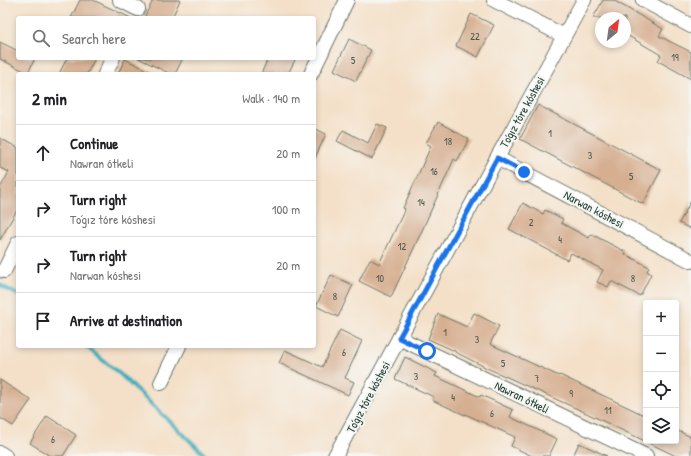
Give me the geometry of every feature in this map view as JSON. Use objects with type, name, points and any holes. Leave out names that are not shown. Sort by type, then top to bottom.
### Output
[{"type":"street","points":[[120,0],[138,9]]},
{"type":"street","points":[[312,72],[347,0]]},
{"type":"street","points":[[494,0],[564,36]]},
{"type":"street","name":"Toǵız tóre kóshesi","points":[[335,456],[584,0]]},
{"type":"street","points":[[643,0],[691,26]]},
{"type":"street","points":[[106,72],[112,60]]},
{"type":"street","name":"Narwan kóshesi","points":[[497,158],[691,261]]},
{"type":"street","points":[[4,271],[16,247]]},
{"type":"street","name":"Nawran ótkeli","points":[[399,338],[646,456]]},
{"type":"street","points":[[161,383],[178,348]]},
{"type":"street","points":[[0,453],[5,456]]},
{"type":"building","points":[[80,0],[93,0],[127,16],[72,16]]},
{"type":"building","points":[[153,0],[180,0],[173,16],[145,16]]},
{"type":"building","points":[[603,0],[613,0],[663,29],[659,36],[691,52],[691,79],[658,61],[661,55],[631,38],[631,12],[596,12]]},
{"type":"building","points":[[471,14],[494,25],[478,57],[456,46]]},
{"type":"building","points":[[349,39],[371,50],[356,81],[334,70]]},
{"type":"building","points":[[0,42],[16,50],[16,60],[34,60],[28,72],[26,72],[0,59]]},
{"type":"building","points":[[66,60],[94,60],[88,72],[60,72]]},
{"type":"building","points":[[125,60],[127,60],[151,72],[119,72]]},
{"type":"building","points":[[142,60],[182,60],[176,72],[167,72]]},
{"type":"building","points":[[267,60],[295,60],[289,72],[262,72]]},
{"type":"building","points":[[538,105],[661,170],[643,204],[520,139]]},
{"type":"building","points":[[438,122],[469,139],[457,161],[454,159],[391,297],[359,281],[370,259],[379,264],[405,209],[403,208],[431,146],[426,143]]},
{"type":"building","points":[[377,124],[387,128],[372,159],[337,141],[343,130],[368,143]]},
{"type":"building","points":[[316,129],[326,134],[316,156]]},
{"type":"building","points":[[0,138],[16,147],[16,212],[0,240],[0,188],[9,172],[0,168]]},
{"type":"building","points":[[691,201],[691,229],[679,223]]},
{"type":"building","points":[[523,203],[543,214],[545,210],[563,219],[561,223],[589,238],[591,234],[626,252],[625,254],[649,267],[647,271],[651,274],[640,296],[611,281],[608,287],[597,282],[603,270],[571,253],[567,260],[509,229]]},
{"type":"building","points":[[331,275],[353,285],[338,317],[316,306]]},
{"type":"building","points":[[474,313],[499,326],[490,344],[643,415],[643,440],[428,339],[438,314],[467,327]]},
{"type":"building","points":[[340,330],[362,341],[345,378],[354,382],[348,395],[279,363],[285,350],[322,367]]},
{"type":"building","points":[[405,357],[437,373],[435,376],[480,397],[481,395],[513,410],[510,417],[557,439],[549,456],[532,456],[511,446],[515,437],[432,400],[434,397],[395,379]]},
{"type":"building","points":[[0,380],[31,400],[13,426],[0,418]]},
{"type":"building","points":[[47,416],[76,435],[63,456],[50,456],[30,443]]},
{"type":"building","points":[[679,431],[691,437],[691,456],[676,456],[651,444],[679,444]]},
{"type":"building","points":[[579,443],[607,456],[573,456]]},
{"type":"waterway","points":[[0,285],[16,294]]},
{"type":"waterway","points":[[88,348],[120,374],[206,456]]},
{"type":"route","points":[[427,351],[399,338],[497,158],[524,172]]}]
